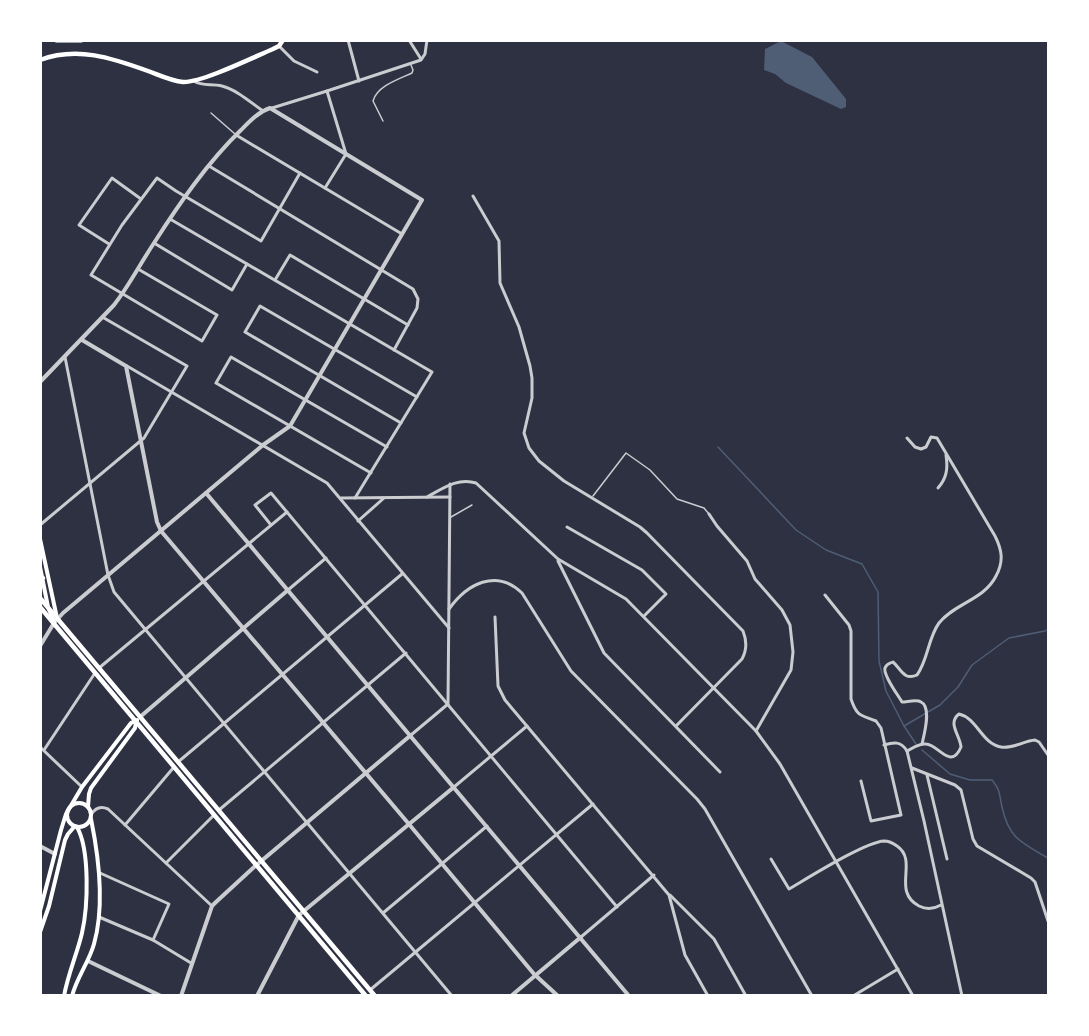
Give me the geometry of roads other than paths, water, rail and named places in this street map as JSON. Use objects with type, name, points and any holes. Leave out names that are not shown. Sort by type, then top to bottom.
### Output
[{"type":"main road","points":[[40,60],[65,54],[84,53],[119,61],[174,81],[185,82],[194,81],[279,46],[283,40]]},
{"type":"main road","points":[[40,539],[56,621]]},
{"type":"main road","points":[[40,567],[48,607]]},
{"type":"main road","points":[[40,598],[56,621]]},
{"type":"main road","points":[[40,607],[56,621],[301,913],[375,996]]},
{"type":"main road","points":[[40,910],[63,821],[69,809],[82,787],[131,723],[138,719]]},
{"type":"main road","points":[[72,996],[94,945],[99,916],[100,873],[88,807],[89,794],[135,728],[138,719]]},
{"type":"main road","points":[[64,996],[81,939],[85,916],[85,862],[81,839],[76,826],[68,820],[67,814],[72,806],[78,803],[88,807]]},
{"type":"main road","points":[[40,932],[49,906],[66,837],[76,826],[87,824],[91,817]]},
{"type":"main road","points":[[301,913],[365,995]]},
{"type":"street","points":[[348,40],[359,81]]},
{"type":"street","points":[[409,40],[421,60]]},
{"type":"street","points":[[40,382],[104,318],[170,219],[209,166],[236,135],[263,111],[421,60],[425,54],[427,40]]},
{"type":"street","points":[[279,46],[294,61],[317,72]]},
{"type":"street","points":[[194,81],[202,85],[214,84],[227,87],[263,111]]},
{"type":"street","points":[[325,188],[345,154],[327,92]]},
{"type":"street","points":[[40,646],[56,621],[108,575],[263,445],[290,426],[422,200],[270,108]]},
{"type":"street","points":[[236,135],[402,234]]},
{"type":"street","points":[[209,166],[413,289],[418,299],[417,308],[394,350]]},
{"type":"street","points":[[138,268],[217,315],[202,341],[91,275],[109,244],[157,178],[261,241],[300,173]]},
{"type":"street","points":[[109,244],[79,225],[112,178],[141,199]]},
{"type":"street","points":[[473,196],[499,241],[500,283],[519,327],[532,378],[532,398],[524,433],[529,448],[539,461],[564,481],[640,527],[743,631],[747,643],[742,659],[676,726]]},
{"type":"street","points":[[170,219],[432,372],[355,498]]},
{"type":"street","points":[[154,243],[232,290],[247,264]]},
{"type":"street","points":[[275,280],[290,255],[408,325]]},
{"type":"street","points":[[401,423],[246,332],[260,306],[417,397]]},
{"type":"street","points":[[40,525],[147,434],[187,366],[104,318]]},
{"type":"street","points":[[82,340],[324,481],[449,628]]},
{"type":"street","points":[[65,357],[108,575],[114,592],[452,996]]},
{"type":"street","points":[[371,473],[216,383],[231,357],[387,447]]},
{"type":"street","points":[[126,366],[157,522],[161,531],[535,976],[558,996]]},
{"type":"street","points":[[907,438],[921,450],[926,447],[929,439],[936,437],[995,536],[1000,547],[1001,562],[999,571],[990,586],[939,624],[917,675],[905,676],[893,662],[886,666],[885,674],[902,702],[921,702],[926,710],[927,717],[922,744]]},
{"type":"street","points":[[938,488],[945,479],[946,453]]},
{"type":"street","points":[[428,497],[450,484],[465,481],[476,483],[558,560],[620,595],[756,730],[780,764],[913,996]]},
{"type":"street","points":[[181,996],[212,906],[226,891],[448,704],[450,484]]},
{"type":"street","points":[[206,493],[628,994],[622,996]]},
{"type":"street","points":[[271,525],[255,505],[271,493],[617,907]]},
{"type":"street","points":[[340,498],[450,497]]},
{"type":"street","points":[[358,520],[384,498]]},
{"type":"street","points":[[82,787],[42,748],[97,670],[287,512]]},
{"type":"street","points":[[709,514],[747,561],[755,579],[787,617],[792,637],[791,670],[756,730]]},
{"type":"street","points":[[567,527],[642,570],[666,594],[643,616]]},
{"type":"street","points":[[138,719],[326,558]]},
{"type":"street","points":[[558,560],[604,653],[720,772]]},
{"type":"street","points":[[125,825],[176,764],[402,573]]},
{"type":"street","points":[[449,609],[463,593],[483,582],[506,582],[522,593],[571,671],[705,809],[812,996]]},
{"type":"street","points":[[825,596],[849,625],[851,631],[851,699],[862,716],[873,719],[878,724],[900,815],[871,821],[861,781]]},
{"type":"street","points":[[495,617],[500,690],[505,700],[669,895],[714,939],[746,996]]},
{"type":"street","points":[[166,863],[217,813],[265,771],[406,653]]},
{"type":"street","points":[[907,751],[922,744],[933,746],[946,756],[958,753],[961,742],[953,722],[955,717],[961,714],[995,745],[1006,747],[1035,740],[1048,754]]},
{"type":"street","points":[[257,996],[301,913],[527,726]]},
{"type":"street","points":[[884,745],[897,742],[902,744],[907,751],[962,996]]},
{"type":"street","points":[[912,768],[955,785],[961,790],[975,843],[1035,882],[1048,921]]},
{"type":"street","points":[[927,775],[947,859]]},
{"type":"street","points":[[370,990],[593,804]]},
{"type":"street","points":[[91,817],[98,808],[108,809],[212,906]]},
{"type":"street","points":[[383,913],[487,826]]},
{"type":"street","points":[[771,859],[789,889],[879,842],[893,843],[900,848],[906,860],[905,886],[910,897],[923,908],[936,908],[942,905]]},
{"type":"street","points":[[40,846],[55,854]]},
{"type":"street","points":[[100,873],[169,904],[153,940]]},
{"type":"street","points":[[511,996],[654,875]]},
{"type":"street","points":[[669,895],[685,955],[708,996]]},
{"type":"street","points":[[99,916],[153,940],[191,963]]},
{"type":"street","points":[[88,961],[161,996]]},
{"type":"street","points":[[853,996],[898,969]]},
{"type":"lane","points":[[54,40],[56,42],[81,42],[86,40]]},
{"type":"lane","points":[[384,121],[373,101],[374,98],[386,86],[413,72],[411,64]]},
{"type":"lane","points":[[211,113],[236,135]]},
{"type":"lane","points":[[591,498],[626,453],[650,470],[677,499],[704,508],[709,514]]},
{"type":"lane","points":[[450,518],[472,505]]},
{"type":"water","points":[[781,41],[812,57],[846,99],[846,107],[841,109],[764,70],[765,49]]},
{"type":"waterway","points":[[718,447],[796,530],[826,550],[862,564],[878,592],[879,661],[886,691],[916,744]]},
{"type":"waterway","points":[[904,726],[940,705],[958,687],[972,665],[1009,638],[1048,629]]},
{"type":"waterway","points":[[922,750],[950,774],[970,780],[992,780],[998,790],[1008,826],[1013,833],[1024,844],[1048,858]]}]
